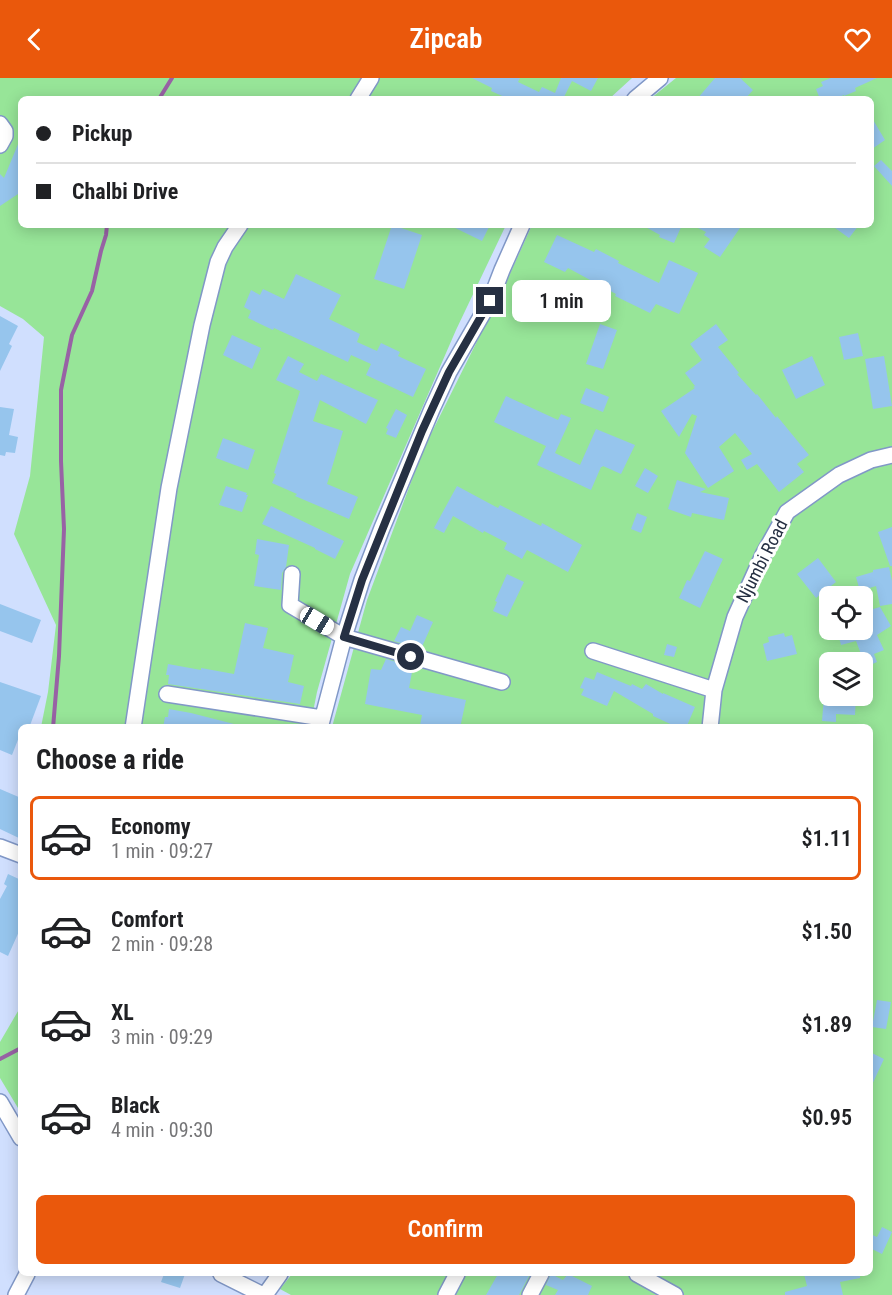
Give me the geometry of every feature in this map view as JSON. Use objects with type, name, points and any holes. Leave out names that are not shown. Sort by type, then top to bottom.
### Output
[{"type":"street","points":[[360,96],[371,78]]},
{"type":"street","points":[[639,96],[660,78]]},
{"type":"street","points":[[0,124],[6,136],[0,145]]},
{"type":"street","points":[[134,724],[169,488],[205,314],[218,262],[238,228]]},
{"type":"street","points":[[167,694],[321,723],[362,580],[422,431],[449,372],[490,301],[521,228]]},
{"type":"street","name":"Njumbi Road","points":[[710,724],[714,690],[735,617],[763,555],[787,512],[839,475],[871,460],[892,454]]},
{"type":"street","points":[[292,574],[290,605],[344,637],[502,682]]},
{"type":"street","points":[[593,651],[714,690]]},
{"type":"street","points":[[0,847],[18,854]]},
{"type":"street","points":[[0,1102],[18,1133]]},
{"type":"street","points":[[15,1295],[26,1276]]},
{"type":"street","points":[[225,1276],[264,1295],[278,1276]]},
{"type":"street","points":[[446,1295],[456,1276]]},
{"type":"street","points":[[530,1295],[540,1276]]},
{"type":"street","points":[[641,1276],[675,1295]]},
{"type":"green space","points":[[0,78],[632,78],[612,96],[18,96],[18,228],[505,228],[456,330],[350,574],[317,692],[311,724],[42,724],[56,625],[14,534],[30,476],[44,337],[23,319],[0,306]]},
{"type":"green space","points":[[676,78],[892,78],[892,1295],[291,1295],[280,1289],[290,1276],[873,1276],[873,724],[333,724],[367,600],[423,450],[531,228],[874,228],[874,96],[654,96]]},
{"type":"green space","points":[[18,1011],[18,1108],[0,1078],[0,1042]]},
{"type":"building","points":[[472,78],[520,78],[518,82],[539,92],[542,87],[555,93],[561,78],[598,78],[591,91],[572,81],[564,96],[502,96],[491,91],[492,88]]},
{"type":"building","points":[[715,78],[740,78],[753,90],[748,96],[700,96]]},
{"type":"building","points":[[831,78],[877,78],[844,96],[819,96],[816,89],[823,86],[821,82]]},
{"type":"building","points":[[874,121],[885,140],[874,148]]},
{"type":"building","points":[[18,144],[18,194],[0,206],[0,174],[4,178]]},
{"type":"building","points":[[881,160],[892,171],[892,186],[874,166]]},
{"type":"building","points":[[391,228],[401,228],[422,235],[404,289],[374,279]]},
{"type":"building","points":[[455,228],[488,228],[482,241]]},
{"type":"building","points":[[647,228],[681,228],[674,243],[659,237],[660,235]]},
{"type":"building","points":[[698,228],[740,228],[720,257],[704,247],[710,239],[704,235],[706,232]]},
{"type":"building","points":[[835,228],[857,228],[849,238]]},
{"type":"building","points":[[557,235],[594,252],[596,249],[619,261],[618,263],[659,283],[669,260],[698,273],[679,314],[656,304],[650,313],[615,296],[616,294],[568,268],[565,272],[544,262]]},
{"type":"building","points":[[296,274],[341,295],[329,319],[360,334],[357,342],[377,351],[381,343],[400,352],[398,356],[426,369],[413,397],[366,375],[371,364],[351,355],[348,362],[248,318],[251,311],[244,307],[251,290],[260,295],[263,289],[284,299]]},
{"type":"building","points":[[0,316],[18,326],[9,344],[12,346],[0,371]]},
{"type":"building","points":[[600,324],[617,330],[603,369],[586,364]]},
{"type":"building","points":[[716,324],[728,340],[718,347],[739,373],[737,374],[776,418],[777,416],[809,455],[797,464],[804,472],[779,492],[757,464],[747,470],[741,460],[752,454],[735,433],[719,447],[734,471],[708,488],[685,453],[697,416],[692,414],[679,437],[661,411],[695,388],[685,373],[702,360],[690,344]]},
{"type":"building","points":[[858,333],[863,356],[844,360],[839,337]]},
{"type":"building","points":[[232,335],[261,348],[252,369],[223,355]]},
{"type":"building","points":[[288,356],[304,364],[299,372],[317,381],[321,374],[378,400],[366,424],[320,400],[313,421],[343,431],[327,484],[358,497],[349,519],[295,496],[297,494],[272,483],[300,391],[276,380]]},
{"type":"building","points":[[812,356],[825,385],[796,399],[782,370]]},
{"type":"building","points":[[884,356],[892,406],[873,409],[865,359]]},
{"type":"building","points":[[586,388],[609,397],[603,412],[580,403]]},
{"type":"building","points":[[506,396],[558,420],[561,414],[571,418],[555,453],[580,465],[596,429],[635,445],[621,474],[601,467],[591,490],[537,465],[546,446],[494,422]]},
{"type":"building","points":[[0,407],[14,409],[9,435],[18,437],[15,453],[6,452],[5,456],[0,455]]},
{"type":"building","points":[[396,409],[407,415],[396,438],[386,434],[388,429],[386,428]]},
{"type":"building","points":[[223,438],[255,450],[248,470],[216,458]]},
{"type":"building","points":[[645,468],[658,476],[648,493],[635,486]]},
{"type":"building","points":[[677,480],[706,489],[700,492],[729,498],[724,520],[692,513],[691,517],[668,509]]},
{"type":"building","points":[[226,486],[247,493],[242,512],[219,505]]},
{"type":"building","points":[[457,486],[498,508],[500,505],[541,526],[542,523],[582,545],[568,572],[527,550],[522,559],[504,549],[507,543],[453,516],[444,533],[434,528]]},
{"type":"building","points":[[271,506],[344,541],[335,559],[262,524]]},
{"type":"building","points":[[637,513],[647,517],[641,533],[631,529]]},
{"type":"building","points":[[892,527],[892,566],[890,566],[878,532]]},
{"type":"building","points":[[257,539],[289,545],[286,567],[282,573],[281,590],[254,586],[259,555],[255,554]]},
{"type":"building","points":[[705,551],[723,559],[700,608],[679,598]]},
{"type":"building","points":[[818,558],[836,582],[831,586],[819,586],[819,596],[816,598],[797,574]]},
{"type":"building","points":[[889,567],[892,581],[892,604],[880,606],[876,586],[859,586],[856,577],[873,572],[873,570]]},
{"type":"building","points":[[507,574],[524,582],[507,617],[493,611]]},
{"type":"building","points":[[0,604],[41,620],[32,643],[0,631]]},
{"type":"building","points":[[880,607],[891,626],[877,635],[884,650],[874,654],[877,662],[873,664],[873,652],[860,652],[856,641],[841,645],[840,640],[873,640],[873,609]]},
{"type":"building","points":[[417,615],[433,622],[421,649],[394,641],[401,627],[410,631]]},
{"type":"building","points":[[245,623],[268,628],[263,648],[294,655],[288,682],[304,686],[300,704],[168,684],[169,675],[166,675],[168,664],[234,674]]},
{"type":"building","points":[[784,633],[785,637],[792,635],[797,654],[767,661],[763,644],[769,642],[768,637]]},
{"type":"building","points":[[667,644],[677,647],[674,657],[664,655]]},
{"type":"building","points":[[386,659],[413,667],[409,688],[466,700],[461,724],[420,724],[422,715],[365,704],[371,669],[381,670]]},
{"type":"building","points":[[597,672],[642,689],[646,684],[663,694],[695,707],[688,724],[670,724],[653,716],[614,691],[607,706],[581,695],[584,689],[580,688],[585,677],[594,680]]},
{"type":"building","points":[[0,682],[41,696],[30,724],[18,724],[18,740],[12,755],[0,750]]},
{"type":"building","points":[[823,706],[855,706],[855,715],[836,714],[836,722],[822,721]]},
{"type":"building","points":[[169,709],[234,724],[164,724],[165,717],[168,717]]},
{"type":"building","points":[[0,789],[18,797],[18,838],[0,829]]},
{"type":"building","points":[[8,874],[18,879],[18,934],[8,956],[0,952],[0,899],[7,886],[4,884]]},
{"type":"building","points":[[877,1000],[891,1002],[886,1029],[873,1027]]},
{"type":"building","points":[[873,1054],[884,1059],[873,1083]]},
{"type":"building","points":[[882,1227],[892,1232],[882,1254],[873,1250],[873,1235],[877,1237]]},
{"type":"building","points":[[163,1276],[184,1276],[180,1288],[161,1282]]},
{"type":"building","points":[[497,1276],[529,1276],[519,1295],[486,1295]]},
{"type":"building","points":[[550,1276],[563,1280],[566,1276],[572,1276],[592,1286],[588,1295],[555,1295],[558,1290],[546,1285]]},
{"type":"building","points":[[804,1276],[860,1276],[860,1278],[840,1282],[843,1295],[785,1295],[785,1292],[807,1286]]},
{"type":"waterway","points":[[161,96],[172,78]]},
{"type":"waterway","points":[[53,724],[59,656],[64,529],[61,390],[72,335],[92,291],[107,228]]},
{"type":"waterway","points":[[0,1059],[18,1050]]},
{"type":"route","points":[[411,657],[344,637],[362,580],[422,431],[449,372],[490,301]]}]
